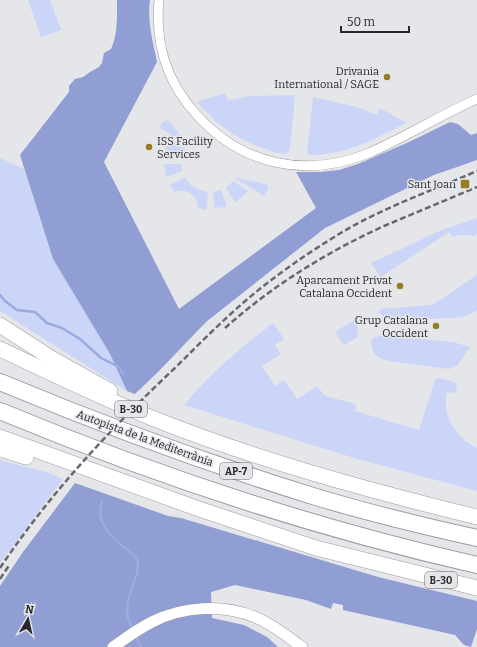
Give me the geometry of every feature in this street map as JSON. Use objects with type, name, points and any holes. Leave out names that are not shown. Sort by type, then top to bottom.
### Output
[{"type":"highway","points":[[0,325],[46,354],[112,392],[197,431],[268,459]]},
{"type":"highway","name":"B-30","points":[[0,349],[97,395],[153,418],[268,459],[354,485],[477,516]]},
{"type":"highway","name":"Autopista de la Mediterrània","points":[[0,382],[140,437],[240,473],[339,504],[405,522],[477,538]]},
{"type":"highway","name":"AP-7","points":[[0,410],[120,458],[266,508],[391,544],[477,565]]},
{"type":"highway","name":"B-30","points":[[0,437],[199,509],[316,548],[477,588]]},
{"type":"highway","points":[[0,449],[138,493],[199,509]]},
{"type":"street","points":[[159,0],[158,23],[164,61],[176,89],[191,109],[211,130],[240,151],[276,164],[297,166],[325,165],[344,161],[368,153],[477,99]]},
{"type":"street","points":[[113,647],[144,626],[165,617],[178,612],[205,609],[229,611],[254,617],[268,623],[302,647]]},
{"type":"shaded area","points":[[28,0],[50,0],[61,30],[41,37]]},
{"type":"shaded area","points":[[117,0],[150,0],[150,24],[157,62],[104,162],[179,309],[316,208],[296,172],[339,170],[358,164],[450,122],[458,124],[471,135],[477,133],[477,160],[434,175],[325,228],[206,322],[135,394],[127,391],[110,354],[53,259],[20,155],[69,92],[69,86],[75,79],[83,77],[99,67],[102,63],[104,53],[111,49],[116,31]]},
{"type":"shaded area","points":[[226,93],[228,100],[251,96],[295,95],[290,150],[284,154],[247,142],[226,129],[207,113],[198,103],[199,101]]},
{"type":"shaded area","points":[[313,97],[357,107],[377,115],[380,108],[405,122],[404,124],[381,136],[359,146],[336,152],[310,155],[307,152]]},
{"type":"shaded area","points":[[167,120],[189,147],[159,127],[164,121]]},
{"type":"shaded area","points":[[170,139],[185,149],[182,158],[164,156]]},
{"type":"shaded area","points":[[0,158],[24,169],[53,259],[110,354],[127,391],[0,311]]},
{"type":"shaded area","points":[[164,164],[181,164],[182,171],[166,177]]},
{"type":"shaded area","points":[[185,177],[189,183],[195,187],[208,192],[206,210],[198,208],[196,199],[190,193],[186,191],[174,192],[170,185]]},
{"type":"shaded area","points":[[233,177],[265,184],[268,186],[268,190],[264,196]]},
{"type":"shaded area","points":[[233,181],[248,191],[235,202],[226,188]]},
{"type":"shaded area","points":[[221,190],[227,207],[215,208],[213,192]]},
{"type":"shaded area","points":[[477,218],[477,233],[475,237],[469,235],[459,235],[453,237],[449,232],[381,277],[371,263],[442,230]]},
{"type":"shaded area","points":[[477,275],[477,311],[463,317],[394,320],[380,314],[379,309],[431,305]]},
{"type":"shaded area","points":[[357,318],[358,337],[344,345],[335,332]]},
{"type":"shaded area","points":[[273,323],[284,339],[275,345],[281,354],[262,366],[275,386],[284,380],[297,399],[317,386],[325,396],[356,404],[355,411],[419,430],[435,380],[437,378],[452,381],[456,384],[457,393],[447,392],[446,409],[448,417],[457,432],[469,444],[477,448],[477,491],[354,458],[184,405],[226,361]]},
{"type":"shaded area","points":[[400,335],[400,337],[453,342],[470,347],[457,366],[449,369],[388,361],[378,357],[374,353],[371,343],[373,338],[379,336]]},
{"type":"shaded area","points":[[0,460],[46,472],[63,479],[0,563]]},
{"type":"shaded area","points":[[75,483],[168,516],[181,518],[378,577],[477,601],[477,629],[471,647],[464,645],[455,635],[343,610],[343,605],[333,603],[331,609],[306,600],[235,585],[211,592],[212,618],[244,625],[267,637],[278,647],[0,647],[0,586],[23,552]]},
{"type":"waterway","points":[[0,295],[17,310],[35,312],[47,323],[62,328],[80,339],[101,358],[119,367],[123,374]]},
{"type":"waterway","points":[[102,501],[100,514],[105,528],[138,559],[137,573],[128,600],[127,616],[133,629]]},
{"type":"waterway","points":[[135,635],[141,647]]},
{"type":"railway","points":[[0,568],[19,540],[61,487],[106,437],[214,330],[265,285],[301,259],[355,225],[389,208],[477,171]]},
{"type":"railway","points":[[225,328],[281,284],[342,247],[384,226],[477,187]]},
{"type":"railway","points":[[0,579],[10,564]]},
{"type":"place","name":"Drivania International / SAGE","points":[[387,77]]},
{"type":"place","name":"ISS Facility Services","points":[[149,147]]},
{"type":"place","name":"Sant Joan","points":[[465,184]]},
{"type":"place","name":"Aparcament Privat Catalana Occident","points":[[400,286]]},
{"type":"place","name":"Grup Catalana Occident","points":[[436,326]]}]
